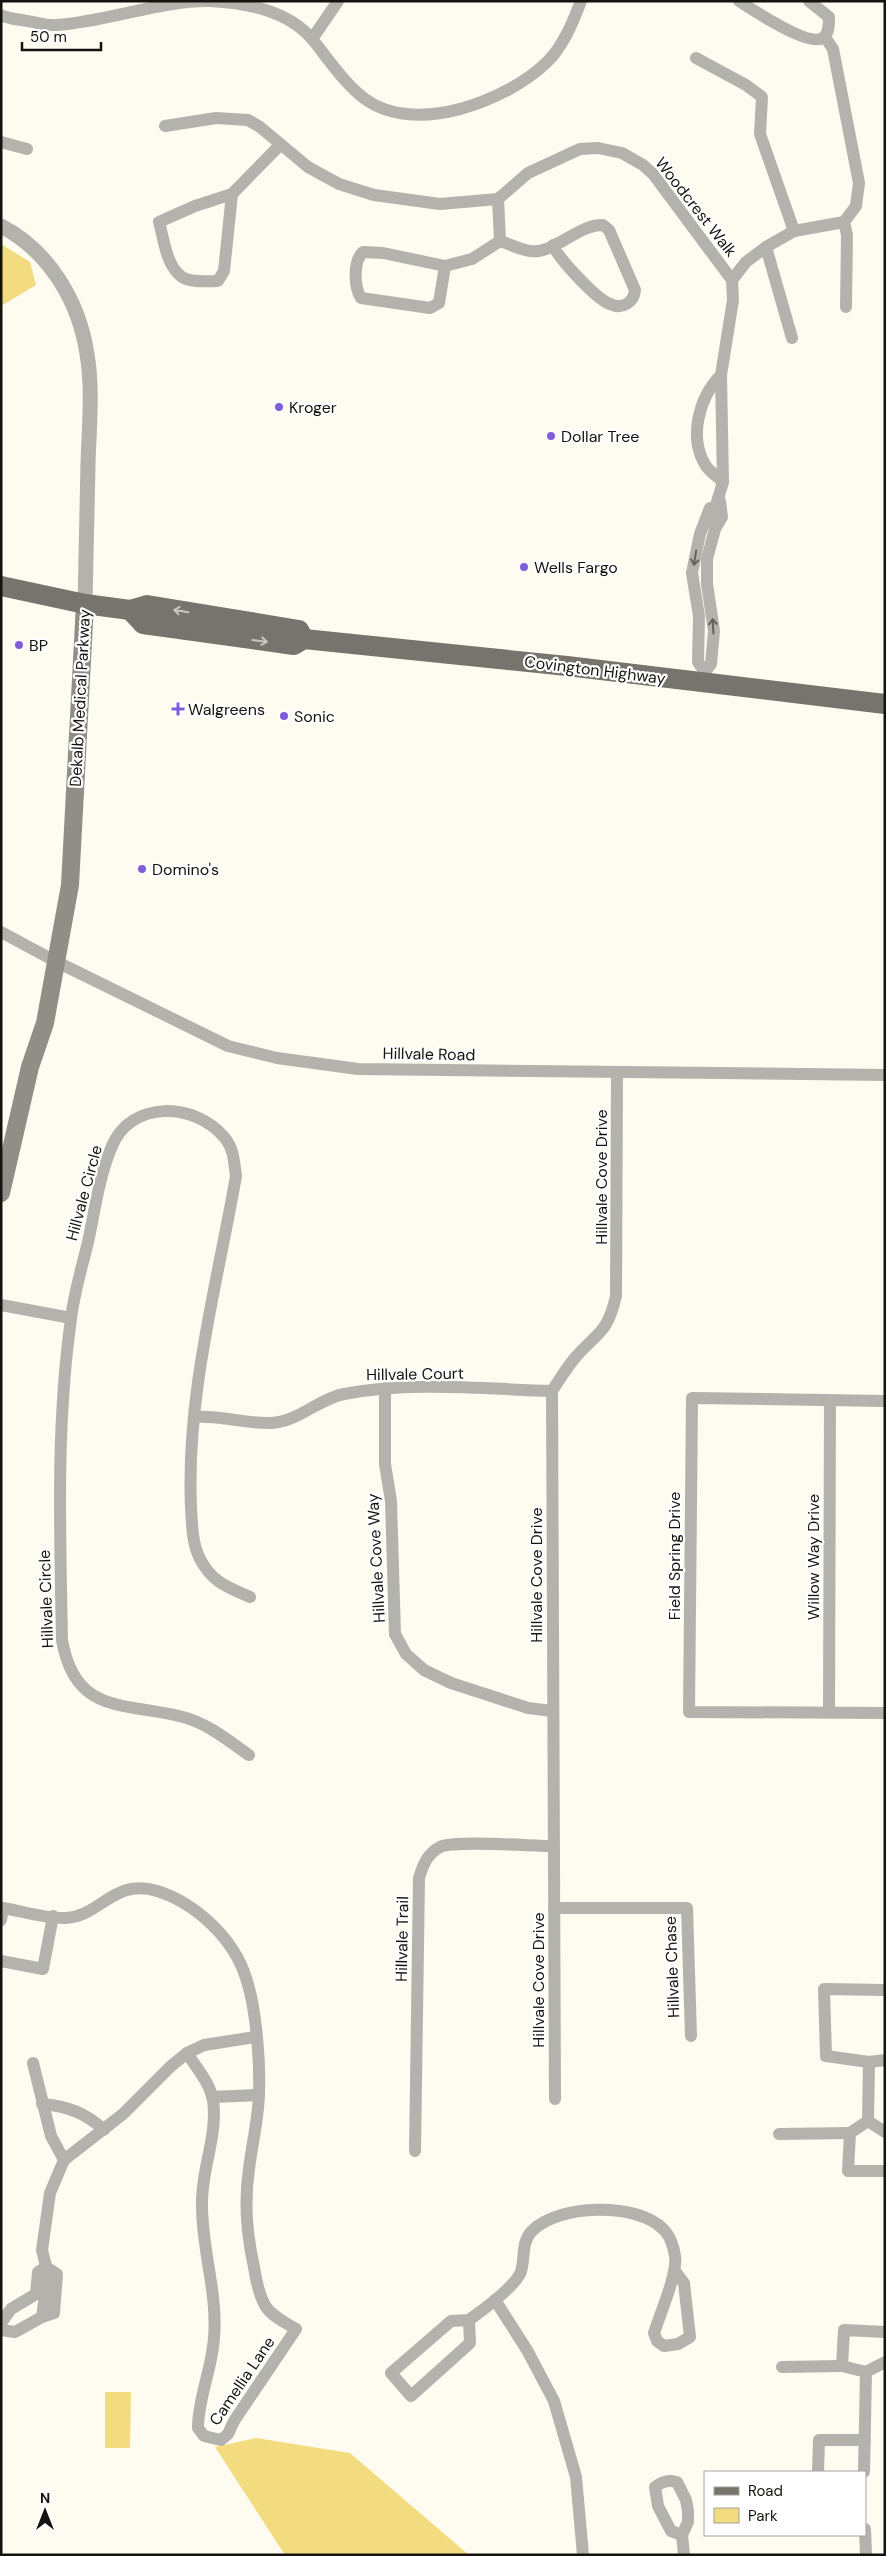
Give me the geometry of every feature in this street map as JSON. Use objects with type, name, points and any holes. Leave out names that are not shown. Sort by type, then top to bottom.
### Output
[{"type":"main road","name":"Covington Highway","points":[[1,586],[85,604],[130,610],[148,605],[299,630],[304,639],[704,678],[885,704]]},
{"type":"main road","name":"Dekalb Medical Parkway","points":[[1,1194],[30,1066],[44,1023],[70,885],[85,604]]},
{"type":"street","points":[[1,15],[55,26],[121,16],[168,5],[209,1],[263,8],[298,26],[312,39],[331,65],[366,100],[402,113],[436,114],[492,99],[522,82],[547,62],[570,28],[582,1]]},
{"type":"street","points":[[312,39],[338,1]]},
{"type":"street","points":[[739,1],[792,32],[806,38],[820,40],[825,37],[829,26],[828,17],[809,1]]},
{"type":"street","points":[[825,37],[833,49],[859,183],[856,206],[844,222],[847,235],[846,307]]},
{"type":"street","points":[[696,58],[746,85],[762,97],[760,134],[794,231]]},
{"type":"street","points":[[165,126],[216,118],[238,118],[260,127],[308,167],[339,184],[374,195],[440,204],[498,198],[500,241]]},
{"type":"street","points":[[1,142],[27,149]]},
{"type":"street","points":[[232,194],[224,271],[218,281],[197,281],[182,277],[169,259],[159,222],[195,206],[232,194],[280,144]]},
{"type":"street","name":"Woodcrest Walk","points":[[498,198],[528,173],[580,149],[598,148],[622,153],[643,165],[653,174],[732,280],[733,300],[721,375],[723,482],[720,499],[722,517],[714,533],[706,570],[714,631],[711,664],[704,678]]},
{"type":"street","name":"Woodcrest Walk","points":[[732,280],[746,262],[766,247],[794,231],[844,222]]},
{"type":"street","points":[[500,241],[531,251],[544,250],[553,245],[593,224],[604,224],[609,230],[636,290],[634,298],[629,303],[620,306],[609,304],[567,267],[553,245]]},
{"type":"street","name":"Dekalb Medical Parkway","points":[[1,226],[18,235],[44,258],[62,285],[74,308],[87,355],[89,391],[85,604]]},
{"type":"street","points":[[444,266],[439,303],[430,308],[361,298],[356,291],[356,271],[360,255],[363,252],[383,253],[444,266],[472,259],[500,241]]},
{"type":"street","points":[[766,247],[792,338]]},
{"type":"street","name":"Woodcrest Walk","points":[[721,375],[711,385],[706,397],[696,438],[699,452],[706,468],[723,482]]},
{"type":"street","name":"Woodcrest Walk","points":[[704,678],[698,662],[699,616],[692,573],[706,514],[720,499]]},
{"type":"street","points":[[700,534],[714,533]]},
{"type":"street","name":"Hillvale Road","points":[[1,932],[55,961],[228,1046],[277,1058],[358,1069],[885,1075]]},
{"type":"street","name":"Hillvale Cove Drive","points":[[555,2099],[552,1846],[552,1391],[574,1358],[602,1332],[612,1315],[616,1296],[617,1073]]},
{"type":"street","name":"Hillvale Circle","points":[[249,1755],[230,1741],[192,1720],[111,1704],[92,1695],[75,1680],[66,1661],[62,1640],[59,1472],[71,1318],[99,1188],[111,1148],[118,1132],[144,1115],[179,1111],[200,1117],[226,1138],[233,1154],[236,1176],[205,1333],[195,1417],[190,1484],[193,1539],[200,1558],[210,1574],[222,1585],[250,1597]]},
{"type":"street","points":[[1,1305],[71,1318]]},
{"type":"street","name":"Hillvale Court","points":[[195,1417],[214,1416],[271,1423],[295,1417],[342,1394],[385,1388],[552,1391]]},
{"type":"street","name":"Hillvale Cove Way","points":[[385,1388],[385,1464],[392,1501],[396,1634],[406,1654],[424,1670],[451,1684],[528,1708],[552,1711]]},
{"type":"street","name":"Field Spring Drive","points":[[885,1401],[692,1398],[689,1712],[885,1713]]},
{"type":"street","name":"Willow Way Drive","points":[[829,1712],[830,1401]]},
{"type":"street","name":"Hillvale Trail","points":[[415,2151],[419,1878],[425,1859],[441,1847],[463,1844],[552,1846]]},
{"type":"street","name":"Camellia Lane","points":[[1,1920],[2,1908],[66,1918],[79,1915],[113,1894],[126,1890],[141,1888],[157,1891],[197,1911],[227,1942],[246,1978],[255,2037],[259,2095],[247,2189],[249,2246],[261,2297],[266,2307],[273,2315],[296,2330],[234,2421],[228,2434],[221,2440],[204,2436],[198,2428],[215,2336],[215,2310],[201,2204],[203,2177],[215,2120],[212,2098],[202,2075],[187,2053]]},
{"type":"street","name":"Hillvale Chase","points":[[554,1908],[687,1908],[691,2036]]},
{"type":"street","points":[[1,1961],[43,1969],[53,1916]]},
{"type":"street","points":[[885,1990],[824,1989],[826,2056],[869,2062],[885,2060]]},
{"type":"street","points":[[1,2330],[15,2332],[42,2317],[48,2274],[42,2250],[50,2193],[64,2160],[104,2130],[187,2053],[204,2045],[255,2037]]},
{"type":"street","points":[[868,2121],[869,2062]]},
{"type":"street","points":[[33,2063],[51,2136],[64,2160]]},
{"type":"street","points":[[212,2098],[259,2095]]},
{"type":"street","points":[[42,2104],[62,2106],[80,2112],[104,2130]]},
{"type":"street","points":[[868,2121],[885,2132]]},
{"type":"street","points":[[779,2134],[850,2133],[868,2121]]},
{"type":"street","points":[[850,2133],[848,2171],[885,2171]]},
{"type":"street","points":[[470,2320],[470,2343],[411,2396],[392,2373],[451,2321],[470,2320],[496,2300],[520,2274],[523,2249],[531,2231],[547,2220],[588,2209],[633,2214],[663,2229],[672,2244],[676,2258],[675,2271],[654,2333],[657,2341],[664,2346],[678,2344],[690,2337],[684,2283],[675,2271]]},
{"type":"street","points":[[1,2324],[11,2309],[46,2295]]},
{"type":"street","points":[[496,2300],[527,2350],[554,2401],[576,2477],[584,2555]]},
{"type":"street","points":[[842,2366],[844,2330],[885,2332]]},
{"type":"street","points":[[782,2366],[842,2366],[866,2372],[885,2362]]},
{"type":"street","points":[[864,2471],[866,2372]]},
{"type":"street","points":[[818,2471],[818,2440],[865,2440]]},
{"type":"street","points":[[682,2535],[684,2555]]},
{"type":"street","points":[[865,2536],[866,2555]]},
{"type":"green space","points":[[1,244],[30,262],[36,285],[1,306]]},
{"type":"green space","points":[[105,2392],[131,2392],[130,2448],[105,2448]]},
{"type":"green space","points":[[256,2438],[350,2453],[469,2555],[285,2555],[215,2447]]},
{"type":"place","name":"Kroger","points":[[279,407]]},
{"type":"place","name":"Dollar Tree","points":[[551,436]]},
{"type":"place","name":"Wells Fargo","points":[[524,567]]},
{"type":"place","name":"BP","points":[[19,645]]},
{"type":"place","name":"Walgreens","points":[[178,709]]},
{"type":"place","name":"Sonic","points":[[284,716]]},
{"type":"place","name":"Domino's","points":[[142,869]]}]
